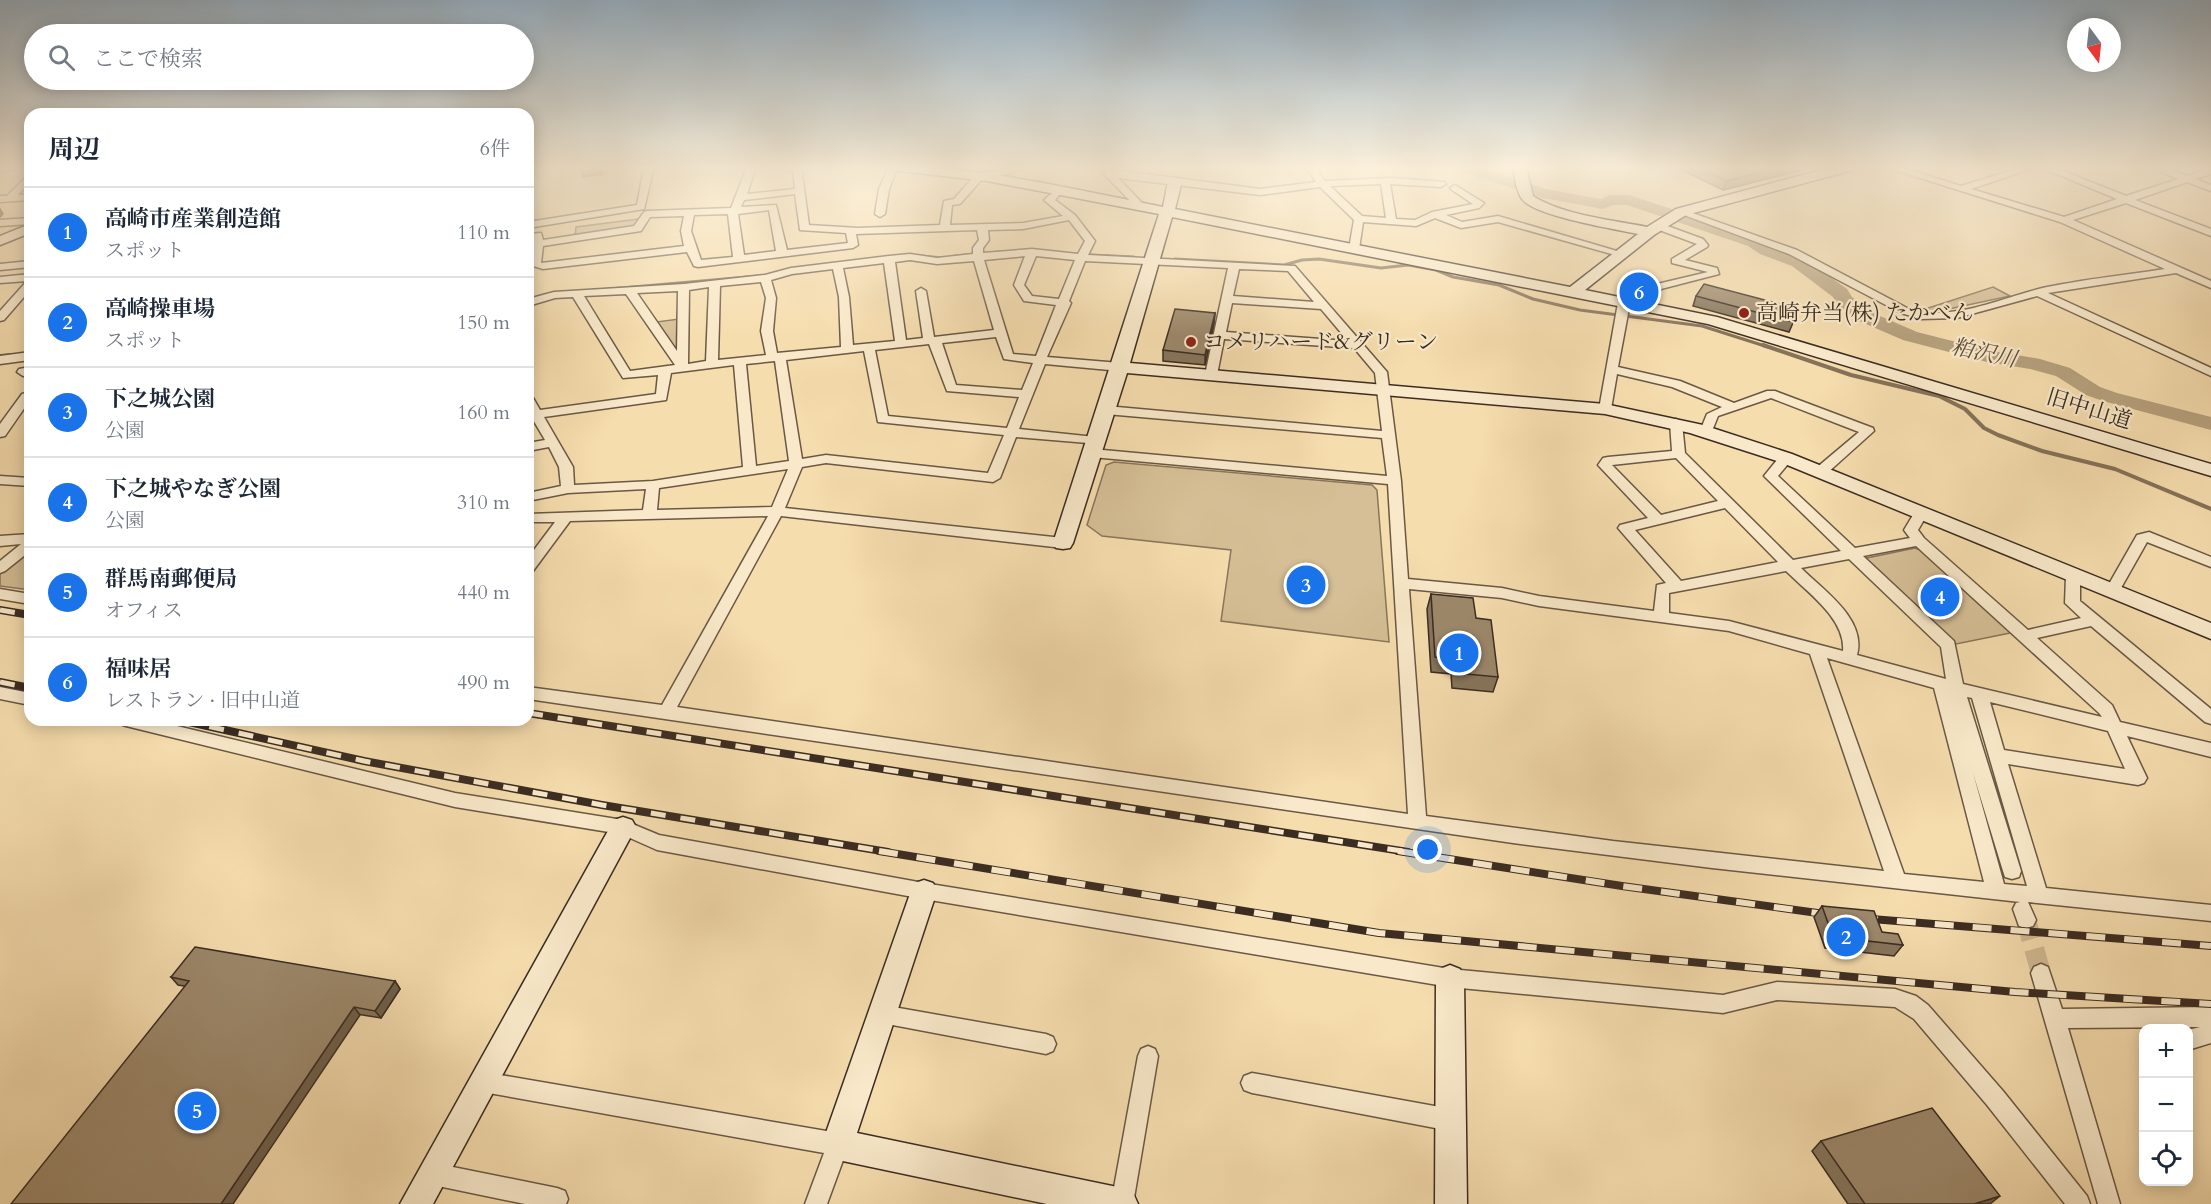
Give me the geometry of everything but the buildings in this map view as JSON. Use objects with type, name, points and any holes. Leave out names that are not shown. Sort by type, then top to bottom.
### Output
[{"type":"street","points":[[538,244],[637,229],[641,223]]},
{"type":"street","points":[[687,223],[690,248],[698,264],[853,244],[851,231]]},
{"type":"street","points":[[735,223],[739,259]]},
{"type":"street","points":[[776,223],[782,254]]},
{"type":"street","points":[[803,223],[804,228],[851,231],[1023,226],[1038,223]]},
{"type":"street","points":[[534,496],[568,489],[653,485],[826,459],[993,478],[1065,303],[1081,258],[1090,241],[1076,223]]},
{"type":"street","points":[[534,518],[777,511],[1063,543],[1164,223]]},
{"type":"street","name":"旧中山道","points":[[1227,223],[1573,292],[1622,311],[1647,307],[1711,320],[2211,470]]},
{"type":"street","points":[[1354,249],[1358,223]]},
{"type":"street","points":[[1513,223],[1622,254]]},
{"type":"street","points":[[1573,292],[1664,223]]},
{"type":"street","points":[[1647,307],[1658,286],[1714,274],[1713,270],[1676,261],[1703,245],[1670,223]]},
{"type":"street","points":[[1676,223],[1793,252],[1905,311],[1920,316],[1938,317],[2038,293],[2176,270]]},
{"type":"street","points":[[2071,223],[2209,283]]},
{"type":"street","points":[[2186,223],[2211,233]]},
{"type":"street","points":[[982,227],[984,240],[978,248],[978,256],[985,273],[999,333],[1008,357],[1605,409],[1676,423],[1786,458],[2073,576],[2210,629]]},
{"type":"street","points":[[0,241],[24,231]]},
{"type":"street","points":[[534,236],[537,236],[538,244],[535,265],[543,266],[690,248]]},
{"type":"street","points":[[1032,252],[1018,285],[1028,299],[1065,303]]},
{"type":"street","points":[[534,301],[554,295],[765,278],[791,271],[910,257],[937,261],[1032,252],[1081,258],[1291,268],[1381,372],[1394,481],[1417,822]]},
{"type":"street","points":[[889,259],[901,344]]},
{"type":"street","points":[[0,267],[24,265]]},
{"type":"street","points":[[837,265],[844,297],[847,350]]},
{"type":"street","points":[[1211,375],[1234,265]]},
{"type":"street","points":[[0,280],[24,278]]},
{"type":"street","points":[[666,712],[777,511],[796,465],[776,357],[767,331],[771,298],[765,278]]},
{"type":"street","points":[[712,364],[715,282]]},
{"type":"street","points":[[682,367],[684,286]]},
{"type":"street","points":[[0,318],[24,290]]},
{"type":"street","points":[[629,290],[682,367]]},
{"type":"street","points":[[921,291],[932,340],[951,388],[1028,394]]},
{"type":"street","points":[[576,293],[627,375],[999,333]]},
{"type":"street","points":[[2038,293],[2211,372]]},
{"type":"street","points":[[1227,299],[1324,306]]},
{"type":"street","points":[[1605,409],[1622,311]]},
{"type":"street","points":[[1220,335],[1358,345]]},
{"type":"street","points":[[869,347],[882,419],[1013,433],[1094,447],[1394,481]]},
{"type":"street","points":[[0,360],[24,357]]},
{"type":"street","points":[[740,361],[750,472]]},
{"type":"street","points":[[1611,369],[1676,384],[1734,407]]},
{"type":"street","points":[[534,415],[662,397],[665,370]]},
{"type":"street","points":[[1706,431],[1713,414],[1771,394],[1868,430],[1820,472]]},
{"type":"street","points":[[0,433],[24,400]]},
{"type":"street","points":[[1106,410],[1388,435]]},
{"type":"street","points":[[534,417],[546,427],[551,443],[566,467],[568,489]]},
{"type":"street","points":[[1676,423],[1679,454],[1843,619],[1848,628],[1852,651],[1849,657]]},
{"type":"street","points":[[534,446],[551,443]]},
{"type":"street","points":[[1658,520],[1605,465],[1608,461],[1679,454]]},
{"type":"street","points":[[1786,458],[1771,476],[1948,645],[1949,686],[1996,890]]},
{"type":"street","points":[[0,480],[24,482]]},
{"type":"street","points":[[649,515],[653,485]]},
{"type":"street","points":[[1678,587],[1624,528],[1729,503]]},
{"type":"street","points":[[1922,513],[1911,530],[1919,541],[2106,709],[2139,778],[1999,756]]},
{"type":"street","points":[[534,559],[566,517]]},
{"type":"street","points":[[2112,591],[2142,538],[2149,537],[2211,562]]},
{"type":"street","points":[[0,541],[24,541]]},
{"type":"street","points":[[1661,616],[1662,589],[1919,541]]},
{"type":"street","points":[[0,568],[24,546]]},
{"type":"street","points":[[2073,576],[2073,603],[2211,718]]},
{"type":"street","points":[[1400,583],[1502,593],[1539,601],[1729,626],[1979,694],[2211,750]]},
{"type":"street","points":[[0,594],[24,598]]},
{"type":"street","points":[[2025,636],[2093,620]]},
{"type":"street","points":[[1816,649],[1897,881]]},
{"type":"street","points":[[1949,686],[2012,871]]},
{"type":"street","points":[[0,693],[24,698]]},
{"type":"street","points":[[534,694],[1417,822],[1758,867],[2211,913]]},
{"type":"street","points":[[1979,694],[2039,896]]},
{"type":"street","points":[[151,726],[455,800],[623,827],[657,842],[924,891],[1450,978],[1723,1004],[1777,991],[1895,998],[1910,1003],[1921,1012],[1995,1098],[2079,1204]]},
{"type":"street","points":[[416,1204],[623,827]]},
{"type":"street","points":[[816,1204],[924,891]]},
{"type":"street","points":[[2041,973],[2109,1204]]},
{"type":"street","points":[[1450,978],[1451,1204]]},
{"type":"street","points":[[882,1014],[1046,1044]]},
{"type":"street","points":[[2054,1019],[2211,1017]]},
{"type":"street","points":[[2193,1038],[2211,1033]]},
{"type":"street","points":[[483,1082],[838,1144],[1122,1204],[1148,1056]]},
{"type":"street","points":[[1252,1083],[1451,1120]]},
{"type":"street","points":[[433,1174],[557,1199]]},
{"type":"shaded area","points":[[606,223],[637,223],[635,227],[575,237],[576,227]]},
{"type":"shaded area","points":[[1993,287],[2010,296],[1930,313],[1916,312]]},
{"type":"shaded area","points":[[679,319],[679,357],[656,322]]},
{"type":"shaded area","points":[[1114,462],[1372,485],[1377,490],[1389,642],[1221,621],[1231,550],[1102,536],[1087,525],[1106,465]]},
{"type":"shaded area","points":[[1915,548],[1923,551],[2015,632],[1956,644],[1866,562],[1867,558]]},
{"type":"shaded area","points":[[24,555],[24,589],[0,586],[0,573]]},
{"type":"waterway","name":"粕沢川","points":[[1698,223],[1754,242],[1766,250],[1798,262],[1840,293],[1845,301],[1866,317],[1910,336],[1987,356],[2033,363],[2063,372],[2093,391],[2110,397],[2211,424]]},
{"type":"waterway","points":[[955,256],[1000,252]]},
{"type":"waterway","points":[[1071,254],[1134,257]]},
{"type":"waterway","points":[[908,255],[944,258]]},
{"type":"waterway","points":[[1175,259],[1284,265],[1302,260],[1319,259],[1381,268],[1408,265],[1436,270],[1453,277],[1499,285],[1533,299],[1580,310],[1702,326],[1768,347]]},
{"type":"waterway","points":[[553,294],[769,275]]},
{"type":"waterway","points":[[1763,345],[1851,375],[1939,396],[1965,409],[1984,428],[1998,435],[2042,451],[2115,469],[2211,509]]},
{"type":"waterway","points":[[0,356],[12,355]]},
{"type":"tunnel","points":[[2026,920],[2041,973]]},
{"type":"railway","points":[[0,610],[24,614]]},
{"type":"railway","points":[[0,682],[24,687]]},
{"type":"railway","points":[[534,714],[1408,852]]},
{"type":"railway","points":[[207,726],[364,761],[602,805],[888,852]]},
{"type":"railway","points":[[879,851],[1379,933],[2015,992],[2211,1004]]},
{"type":"railway","points":[[1398,851],[1622,886],[1832,915]]},
{"type":"railway","points":[[1859,918],[2211,946]]},
{"type":"place","name":"福味居","points":[[1639,292]]},
{"type":"place","name":"高崎弁当(株) たかべん","points":[[1744,313]]},
{"type":"place","name":"コメリハード&グリーン","points":[[1191,342]]},
{"type":"place","name":"下之城公園","points":[[1306,585]]},
{"type":"place","name":"下之城やなぎ公園","points":[[1940,597]]},
{"type":"place","name":"高崎市産業創造館","points":[[1459,653]]},
{"type":"place","name":"高崎操車場","points":[[1846,937]]},
{"type":"place","name":"群馬南郵便局","points":[[197,1111]]}]
